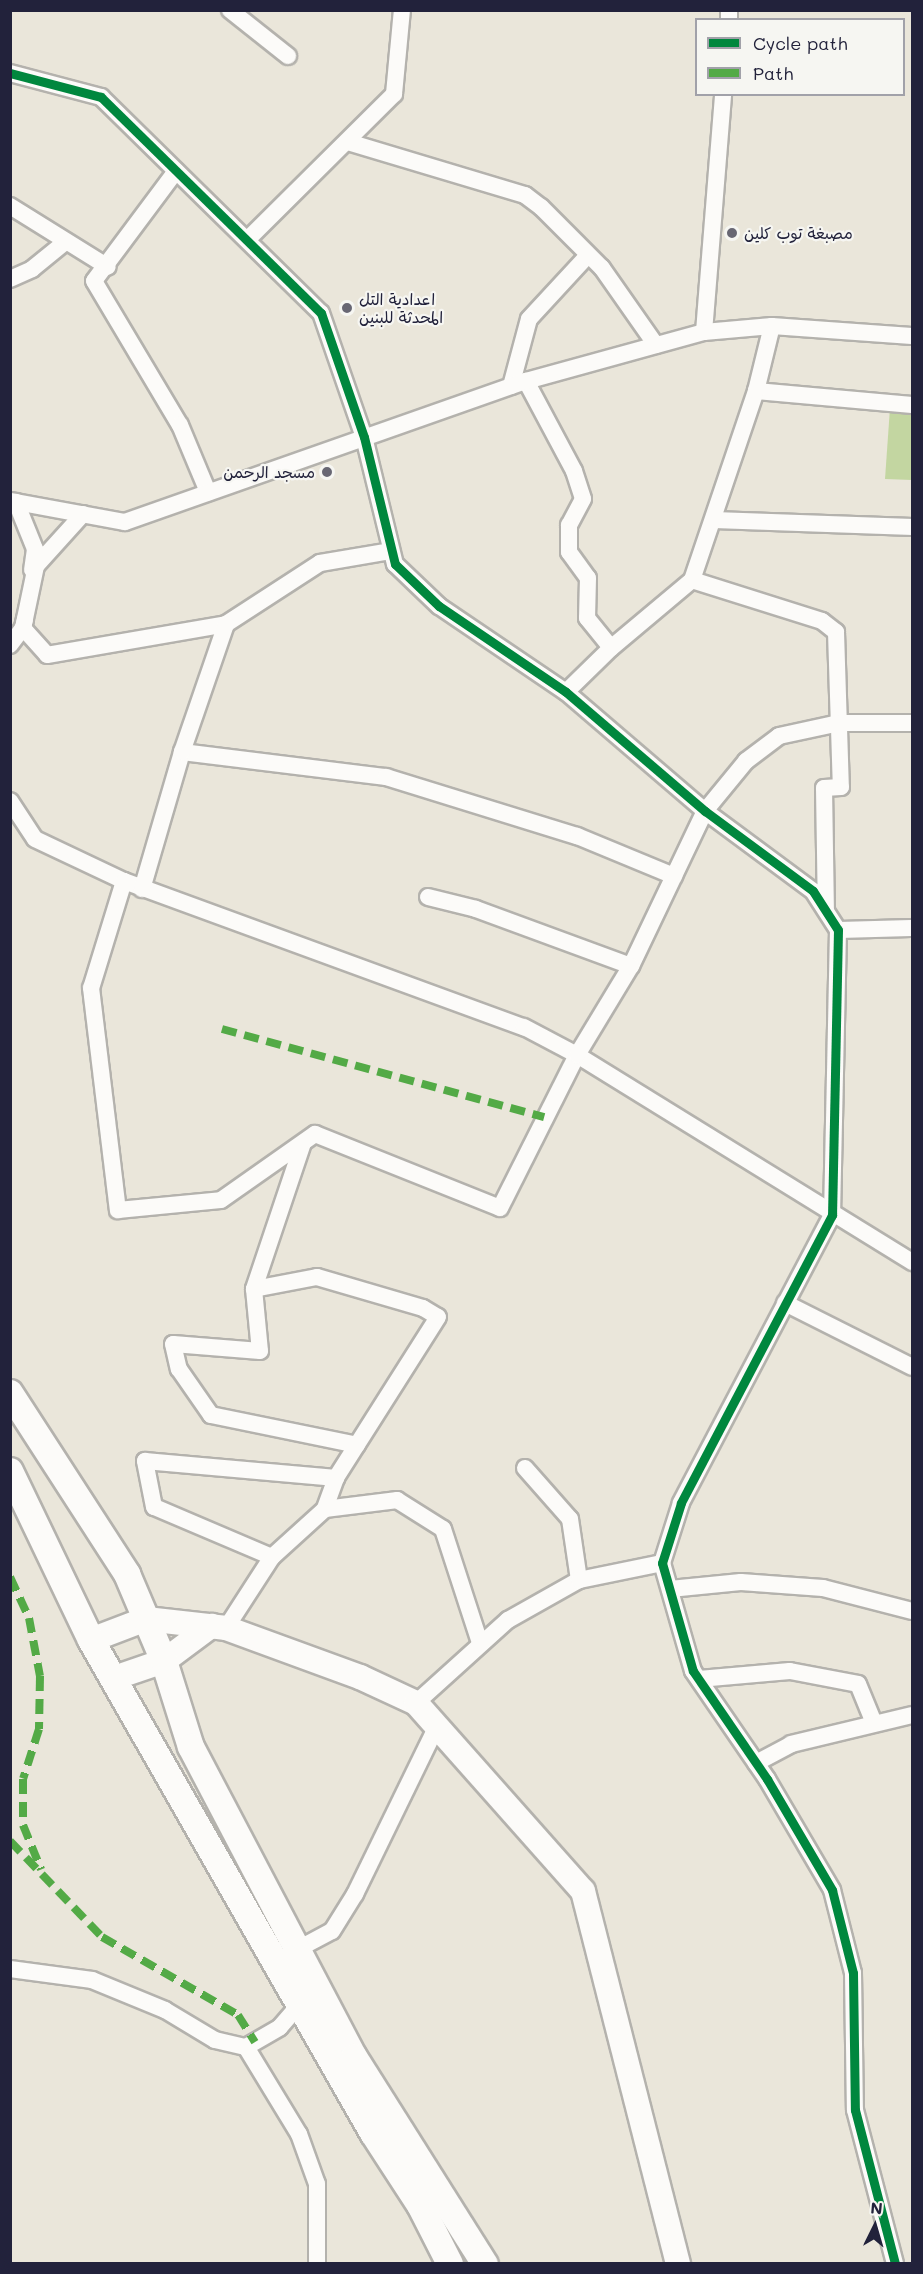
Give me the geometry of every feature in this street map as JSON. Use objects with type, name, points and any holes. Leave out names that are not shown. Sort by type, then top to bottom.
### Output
[{"type":"main road","points":[[10,1393],[128,1574],[164,1661],[191,1747],[354,2057],[485,2264]]},
{"type":"main road","points":[[10,1472],[91,1640],[301,2003],[373,2133],[420,2205],[450,2264]]},
{"type":"main road","points":[[91,1640],[146,1619],[219,1627],[360,1677],[416,1703],[583,1891],[678,2264]]},
{"type":"main road","points":[[114,1678],[164,1661],[219,1627]]},
{"type":"street","points":[[230,10],[288,56]]},
{"type":"street","points":[[248,239],[394,94],[402,10]]},
{"type":"street","points":[[10,73],[101,97],[321,313],[364,437],[395,564],[439,606],[566,692],[705,812],[813,891],[838,930],[832,1215],[681,1503],[662,1563],[699,1679],[756,1763],[831,1890],[852,1973],[855,2110],[895,2264]]},
{"type":"street","points":[[704,332],[723,96]]},
{"type":"street","points":[[348,142],[525,195],[588,255],[656,345]]},
{"type":"street","points":[[176,171],[108,267],[94,281],[180,425],[208,492]]},
{"type":"street","points":[[10,206],[64,243],[108,267]]},
{"type":"street","points":[[10,279],[32,269],[64,243]]},
{"type":"street","points":[[588,255],[529,319],[518,384],[577,481],[582,499],[569,525],[569,552],[588,578],[587,618],[611,648]]},
{"type":"street","points":[[566,692],[611,648],[692,580],[715,520],[756,391],[772,326]]},
{"type":"street","points":[[13,502],[124,522],[518,384],[704,332],[772,326],[912,336]]},
{"type":"street","points":[[756,391],[912,405]]},
{"type":"street","points":[[13,502],[35,549],[23,628],[47,656],[226,624],[320,563],[390,550]]},
{"type":"street","points":[[10,645],[23,628],[36,566],[83,514]]},
{"type":"street","points":[[715,520],[912,527]]},
{"type":"street","points":[[692,580],[822,621],[836,632],[841,787],[824,789],[826,910]]},
{"type":"street","points":[[142,889],[182,752],[226,624]]},
{"type":"street","points":[[124,881],[91,988],[118,1210],[221,1200],[315,1134],[500,1208],[577,1054],[631,966],[705,812],[746,761],[779,736],[839,723],[912,723]]},
{"type":"street","points":[[182,752],[386,777],[577,836],[674,876]]},
{"type":"street","points":[[10,801],[35,839],[124,881],[524,1027],[577,1054],[832,1215],[912,1262]]},
{"type":"street","points":[[428,897],[476,909],[631,966]]},
{"type":"street","points":[[838,930],[912,928]]},
{"type":"street","points":[[303,1143],[254,1289],[260,1351],[174,1344],[179,1369],[211,1415],[357,1445]]},
{"type":"street","points":[[219,1627],[272,1557],[325,1509],[336,1478],[438,1317],[423,1308],[316,1277],[254,1289]]},
{"type":"street","points":[[785,1303],[912,1367]]},
{"type":"street","points":[[272,1557],[154,1507],[145,1461],[336,1478]]},
{"type":"street","points":[[525,1468],[570,1518],[579,1580]]},
{"type":"street","points":[[325,1509],[397,1500],[443,1529],[480,1643]]},
{"type":"street","points":[[416,1703],[508,1620],[579,1580],[662,1563]]},
{"type":"street","points":[[670,1588],[741,1582],[823,1588],[912,1611]]},
{"type":"street","points":[[699,1679],[790,1671],[858,1684],[874,1723]]},
{"type":"street","points":[[756,1763],[791,1744],[912,1715]]},
{"type":"street","points":[[298,1949],[332,1930],[350,1903],[437,1726]]},
{"type":"street","points":[[10,1969],[92,1980],[165,2010],[215,2040],[246,2047],[280,2027],[301,2003]]},
{"type":"street","points":[[246,2047],[299,2134],[317,2184],[317,2264]]},
{"type":"green space","points":[[912,406],[912,480],[885,479],[890,408]]},
{"type":"marked path","points":[[222,1029],[544,1117]]},
{"type":"marked path","points":[[10,1577],[29,1618],[40,1676],[39,1729],[23,1779],[23,1825],[41,1869]]},
{"type":"marked path","points":[[10,1841],[102,1937],[238,2015],[255,2042]]},
{"type":"cycle path","points":[[10,73],[101,97],[321,313],[364,437],[395,564],[439,606],[566,692],[705,811],[813,891],[838,930],[832,1215],[681,1503],[662,1563],[693,1671],[767,1779],[832,1890],[853,1973],[855,2110],[895,2264]]},
{"type":"place","name":"مصبغة توب كلين","points":[[732,233]]},
{"type":"place","name":"اعدادية التل المحدثة للبنين","points":[[347,308]]},
{"type":"place","name":"مسجد الرحمن","points":[[327,472]]}]
